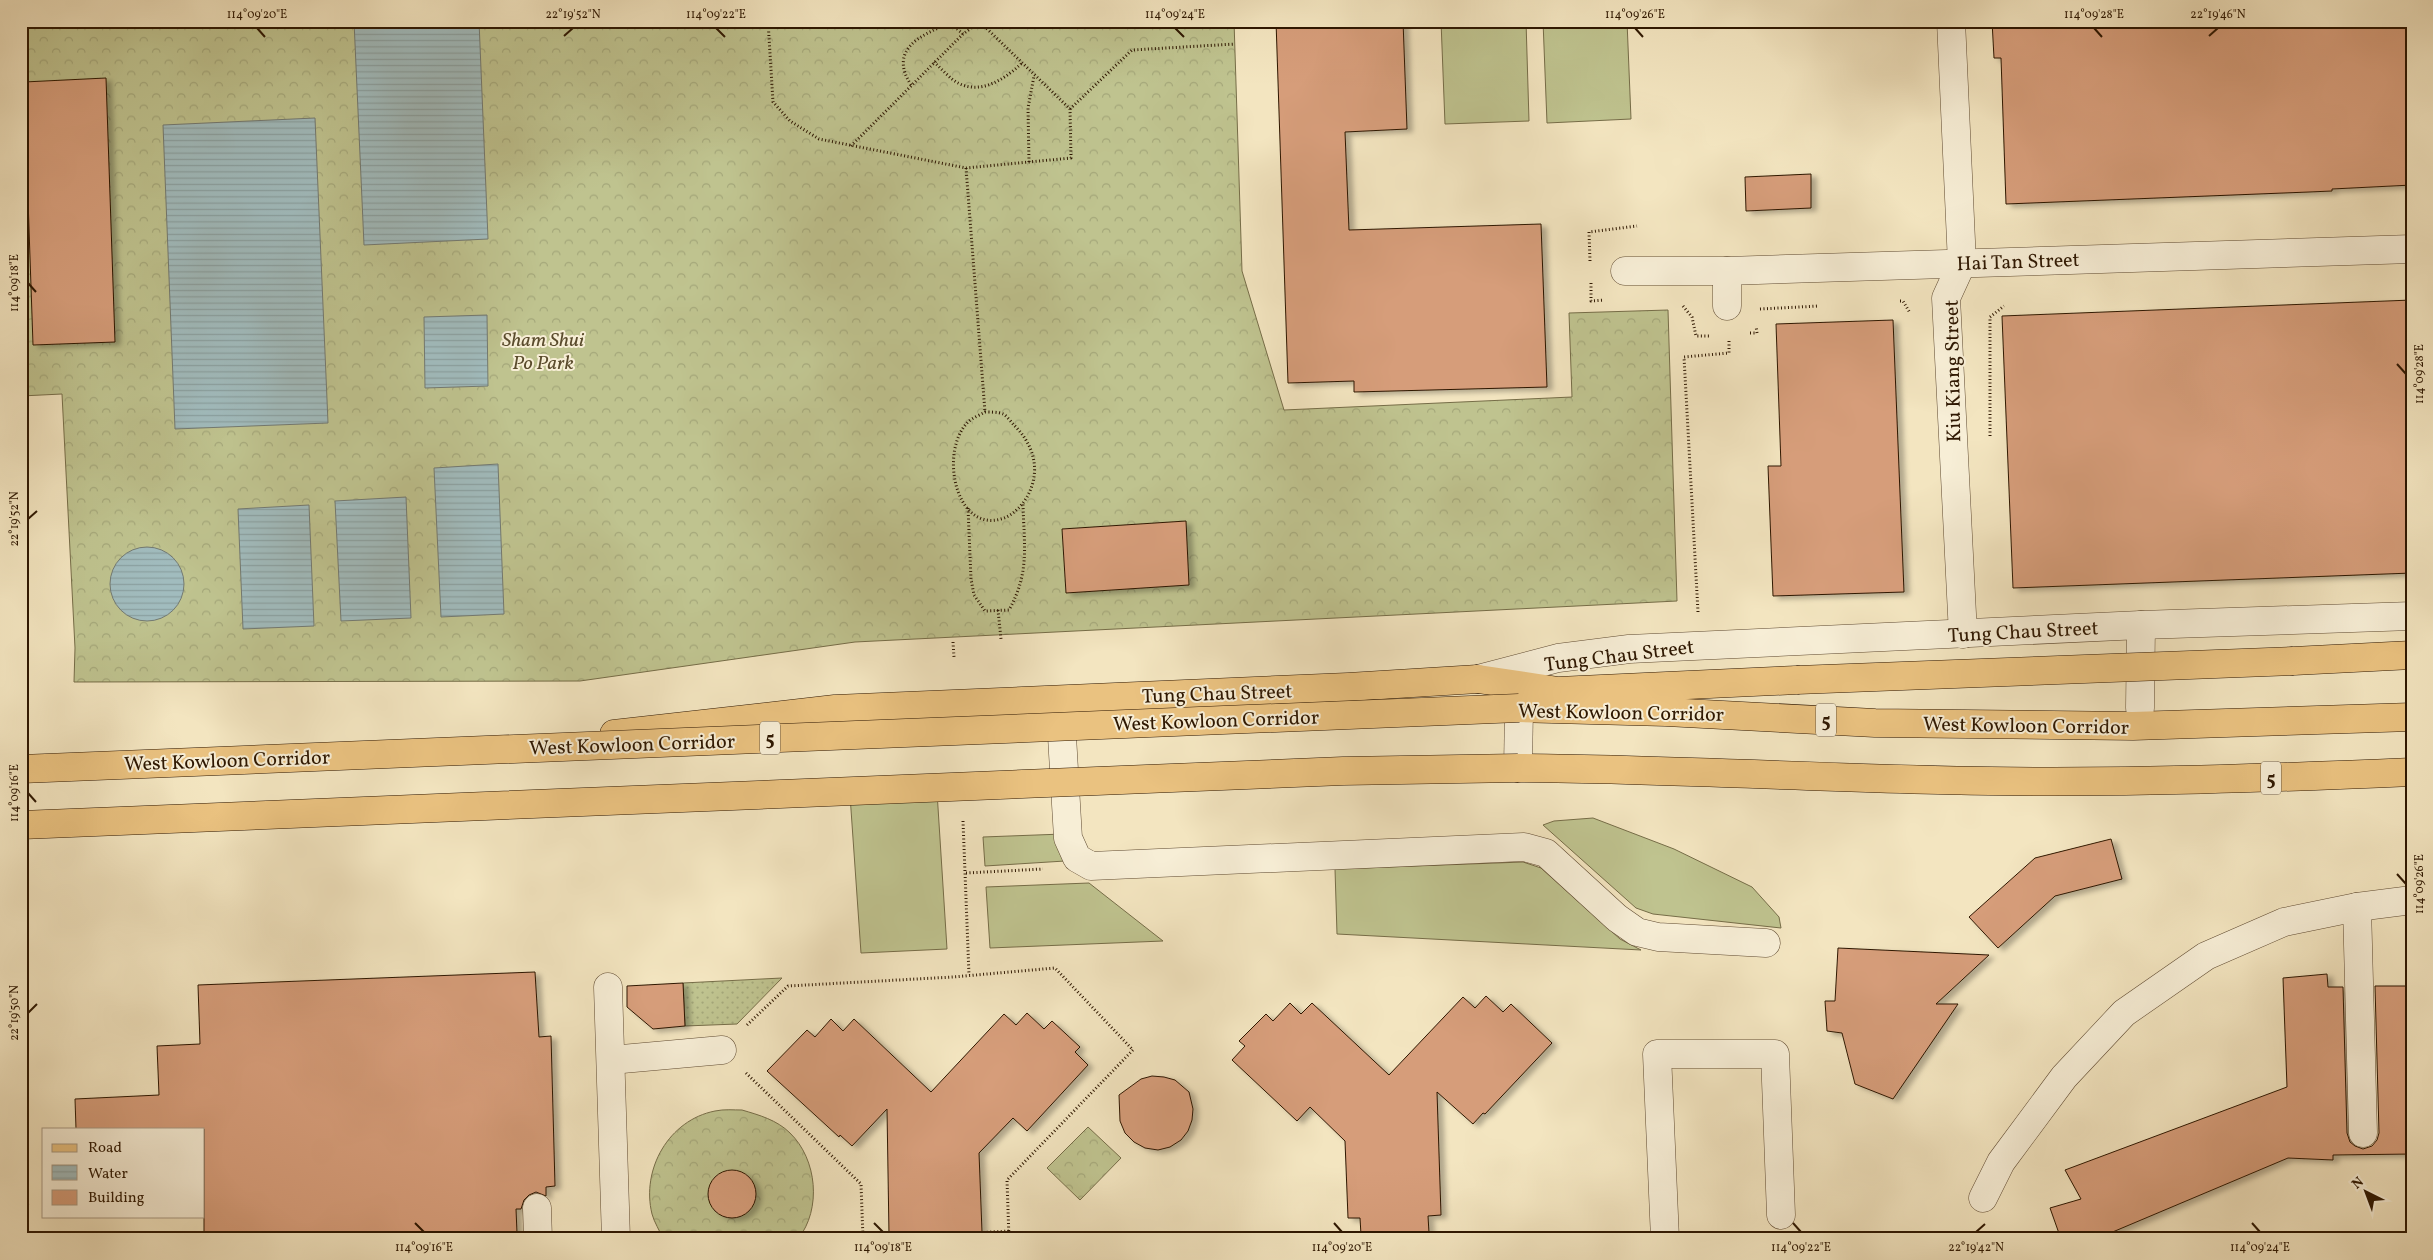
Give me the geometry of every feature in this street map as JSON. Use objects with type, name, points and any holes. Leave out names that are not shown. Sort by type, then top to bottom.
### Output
[{"type":"main road","points":[[1478,680],[1558,691],[1797,680],[2293,662],[2412,655]]},
{"type":"main road","name":"Tung Chau Street","points":[[21,761],[585,738],[835,709],[1478,680]]},
{"type":"main road","name":"West Kowloon Corridor","points":[[21,769],[1516,709],[1666,712],[1876,723],[2124,726],[2412,717]]},
{"type":"main road","name":"5","points":[[21,825],[1324,772],[1516,768],[1597,769],[1980,781],[2121,782],[2412,772]]},
{"type":"street","name":"Kiu Kiang Street","points":[[1951,21],[1962,263],[1946,298],[1963,634]]},
{"type":"street","name":"Hai Tan Street","points":[[1625,271],[1727,271],[2412,250]]},
{"type":"street","points":[[1727,271],[1727,306]]},
{"type":"street","name":"Tung Chau Street","points":[[1478,680],[1558,658],[1629,649],[2141,625],[2412,616]]},
{"type":"street","points":[[2140,708],[2141,625]]},
{"type":"street","points":[[1060,699],[1068,838],[1077,858],[1091,866],[1524,848],[1546,853],[1617,918],[1637,932],[1658,937],[1766,943]]},
{"type":"street","points":[[1516,709],[1516,768]]},
{"type":"street","points":[[1983,1198],[2001,1162],[2064,1077],[2124,1013],[2206,956],[2284,922],[2357,907],[2412,900]]},
{"type":"street","points":[[2357,907],[2363,1133]]},
{"type":"street","points":[[608,987],[616,1239]]},
{"type":"street","points":[[610,1060],[722,1050]]},
{"type":"street","points":[[1665,1239],[1657,1054],[1775,1054],[1781,1215]]},
{"type":"street","points":[[537,1208],[538,1239]]},
{"type":"path","points":[[768,21],[773,102],[790,121],[819,139],[966,168],[1070,158],[1070,109],[1132,50],[1235,44]]},
{"type":"path","points":[[911,85],[905,76],[902,61],[909,47],[921,35],[949,22],[963,34]]},
{"type":"path","points":[[850,146],[963,34],[981,22],[1070,109]]},
{"type":"path","points":[[934,62],[957,83],[972,88],[1002,80],[1022,63]]},
{"type":"path","points":[[1029,162],[1028,108],[1033,93],[1034,75]]},
{"type":"path","points":[[966,168],[984,412]]},
{"type":"path","points":[[1590,271],[1589,232],[1637,226]]},
{"type":"path","points":[[1591,281],[1591,301],[1609,300]]},
{"type":"path","points":[[1893,302],[1902,301],[1910,311],[1910,321]]},
{"type":"path","points":[[1681,303],[1692,317],[1696,336],[1712,336]]},
{"type":"path","points":[[1754,309],[1823,305]]},
{"type":"path","points":[[1747,334],[1757,333],[1755,317]]},
{"type":"path","points":[[1697,645],[1698,607],[1684,357],[1729,353],[1728,335]]},
{"type":"path","points":[[968,508],[988,520],[1000,519],[1012,514],[1023,504],[1035,479],[1036,465],[1032,452],[1018,428],[1003,414],[984,412],[968,422],[953,452],[954,482],[968,508],[974,595],[985,611],[1009,610],[1019,592],[1025,571],[1023,504]]},
{"type":"path","points":[[998,610],[1001,639]]},
{"type":"path","points":[[953,642],[954,657]]},
{"type":"path","points":[[963,817],[969,975]]},
{"type":"path","points":[[966,873],[1091,866]]},
{"type":"path","points":[[863,1239],[861,1184],[722,1050],[788,986],[1055,968],[1133,1050],[1007,1180],[1009,1239]]},
{"type":"path","points":[[21,1204],[30,1203]]},
{"type":"path","points":[[868,1239],[1008,1231]]},
{"type":"green space","name":"Sham Shui Po Park","points":[[21,21],[1234,21],[1242,271],[1284,410],[1572,397],[1569,313],[1668,310],[1677,601],[855,642],[580,681],[74,682],[75,648],[62,394],[21,396]]},
{"type":"green space","points":[[1441,21],[1526,21],[1529,121],[1445,124]]},
{"type":"green space","points":[[1543,21],[1627,21],[1631,119],[1547,123]]},
{"type":"green space","points":[[936,776],[947,949],[861,953],[849,781]]},
{"type":"green space","points":[[1593,818],[1674,849],[1752,887],[1779,917],[1781,928],[1653,914],[1636,908],[1543,825],[1554,821]]},
{"type":"green space","points":[[1063,834],[1065,861],[985,866],[983,837]]},
{"type":"green space","points":[[1523,862],[1541,868],[1620,939],[1641,950],[1337,934],[1335,869]]},
{"type":"green space","points":[[1089,883],[1163,941],[990,948],[986,887]]},
{"type":"green space","points":[[782,978],[737,1024],[685,1026],[683,983]]},
{"type":"green space","points":[[718,1110],[742,1110],[768,1118],[785,1128],[799,1144],[806,1156],[811,1170],[813,1199],[806,1227],[798,1239],[663,1239],[652,1214],[650,1197],[651,1180],[655,1164],[662,1149],[684,1125],[699,1116]]},
{"type":"green space","points":[[1088,1127],[1121,1158],[1080,1200],[1047,1168]]},
{"type":"water","points":[[354,21],[479,21],[488,239],[364,245]]},
{"type":"water","points":[[315,118],[328,423],[175,429],[163,125]]},
{"type":"water","points":[[487,315],[488,386],[425,388],[424,317]]},
{"type":"water","points":[[498,464],[504,614],[441,617],[434,468]]},
{"type":"water","points":[[406,497],[411,618],[341,621],[335,501]]},
{"type":"water","points":[[309,505],[314,626],[243,629],[238,509]]},
{"type":"water","points":[[147,547],[168,553],[178,563],[184,584],[178,605],[168,615],[147,621],[126,615],[116,605],[110,584],[116,563],[126,553]]},
{"type":"building","points":[[1276,21],[1403,21],[1407,129],[1345,132],[1349,230],[1541,224],[1547,387],[1354,392],[1354,381],[1288,383]]},
{"type":"building","points":[[1992,21],[2412,21],[2412,185],[2332,189],[2332,191],[2006,204],[2001,58],[1994,58]]},
{"type":"building","points":[[106,78],[115,342],[33,345],[24,82]]},
{"type":"building","points":[[1811,174],[1811,208],[1746,211],[1745,177]]},
{"type":"building","points":[[2412,300],[2412,573],[2013,588],[2002,316]]},
{"type":"building","points":[[1893,320],[1904,592],[1773,596],[1768,466],[1781,466],[1776,324]]},
{"type":"building","points":[[1186,521],[1189,585],[1066,593],[1062,529]]},
{"type":"building","points":[[2111,839],[2122,879],[2055,896],[1998,948],[1969,917],[2035,858]]},
{"type":"building","points":[[1838,948],[1989,955],[1936,1004],[1958,1004],[1893,1099],[1855,1084],[1842,1033],[1827,1031],[1825,1001],[1835,1001]]},
{"type":"building","points":[[535,972],[539,1037],[551,1036],[555,1186],[546,1187],[546,1196],[536,1192],[529,1195],[524,1200],[521,1209],[516,1209],[517,1233],[388,1239],[204,1239],[205,1128],[76,1128],[75,1099],[159,1095],[157,1046],[200,1044],[198,985]]},
{"type":"building","points":[[2327,974],[2328,987],[2343,987],[2347,1133],[2350,1142],[2363,1149],[2372,1146],[2377,1140],[2379,1133],[2375,986],[2412,986],[2412,1154],[2333,1155],[2333,1160],[2288,1158],[2096,1239],[2061,1239],[2050,1208],[2081,1199],[2065,1170],[2287,1087],[2283,978]]},
{"type":"building","points":[[683,983],[685,1026],[653,1029],[627,1007],[627,986]]},
{"type":"building","points":[[1486,996],[1503,1012],[1511,1004],[1552,1043],[1485,1114],[1483,1113],[1473,1124],[1437,1092],[1441,1215],[1428,1216],[1429,1233],[1423,1233],[1423,1239],[1366,1239],[1366,1235],[1361,1235],[1360,1218],[1348,1218],[1345,1141],[1310,1107],[1297,1121],[1232,1060],[1245,1046],[1239,1041],[1266,1014],[1273,1021],[1290,1003],[1301,1014],[1312,1003],[1389,1075],[1463,997],[1475,1008]]},
{"type":"building","points":[[1027,1013],[1044,1029],[1052,1021],[1080,1047],[1075,1052],[1088,1065],[1027,1131],[1013,1118],[979,1153],[982,1232],[969,1232],[970,1239],[902,1239],[902,1234],[889,1235],[887,1109],[852,1146],[840,1135],[839,1137],[767,1071],[807,1030],[815,1037],[831,1019],[843,1031],[854,1019],[931,1092],[1004,1014],[1016,1025]]},
{"type":"building","points":[[1152,1076],[1175,1080],[1189,1092],[1193,1109],[1188,1131],[1181,1140],[1170,1147],[1158,1150],[1145,1148],[1134,1142],[1125,1133],[1120,1121],[1119,1095],[1141,1079]]},
{"type":"building","points":[[727,1170],[737,1170],[746,1174],[752,1180],[755,1185],[755,1203],[746,1214],[737,1218],[727,1218],[718,1214],[712,1208],[708,1199],[708,1189],[712,1180],[718,1174]]}]
